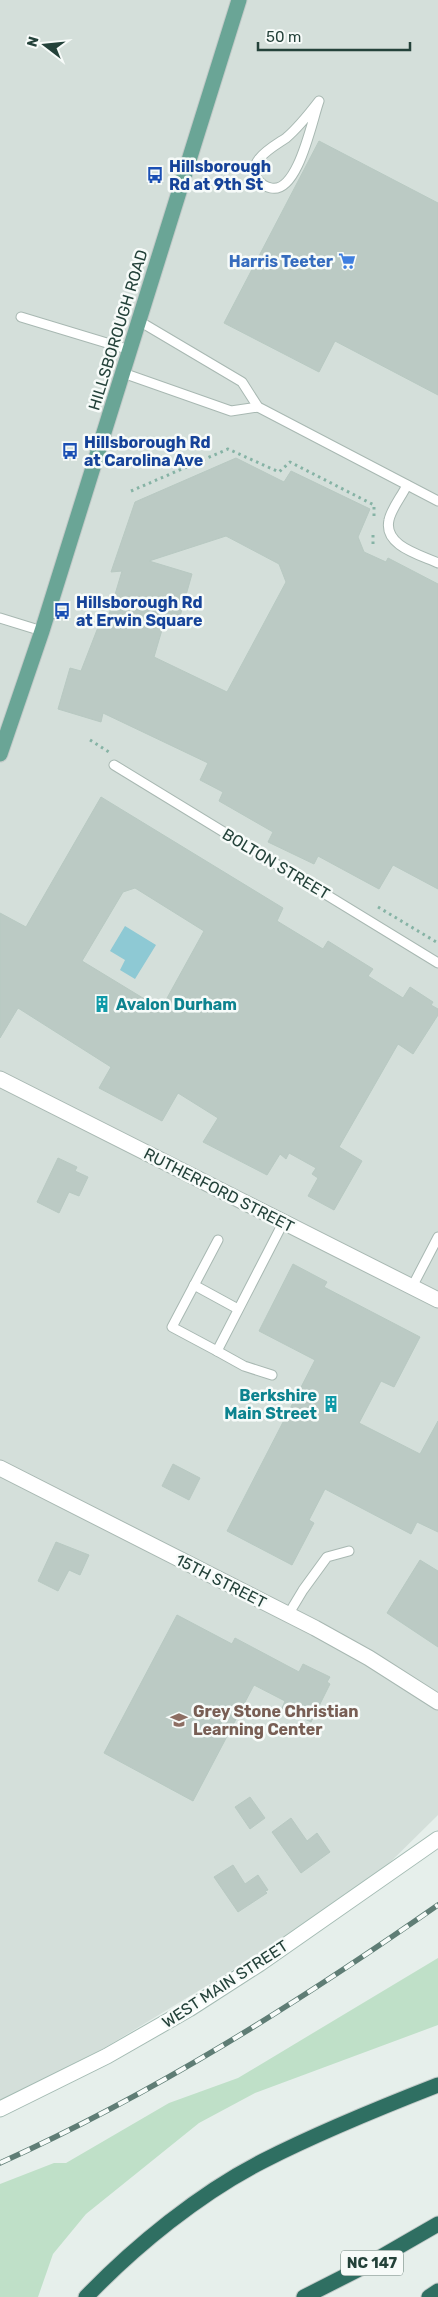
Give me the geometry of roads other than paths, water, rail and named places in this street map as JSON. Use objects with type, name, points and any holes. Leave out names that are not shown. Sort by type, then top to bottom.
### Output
[{"type":"highway","points":[[86,2297],[106,2276],[176,2217],[262,2161],[306,2140],[438,2085]]},
{"type":"highway","name":"NC 147","points":[[304,2297],[367,2265],[438,2224]]},
{"type":"highway","points":[[428,2297],[438,2291]]},
{"type":"main road","name":"HILLSBOROUGH ROAD","points":[[0,754],[42,631],[239,0]]},
{"type":"street","name":"RUTHERFORD STREET","points":[[0,1079],[438,1300]]},
{"type":"street","name":"15TH STREET","points":[[0,1468],[370,1658],[438,1702]]},
{"type":"street","name":"WEST MAIN STREET","points":[[0,2109],[107,2056],[189,2009],[260,1964],[438,1839]]},
{"type":"lane","points":[[319,101],[304,150],[294,174],[283,187],[274,189],[265,187],[257,179],[255,170],[258,160],[287,137],[319,101]]},
{"type":"lane","points":[[20,317],[130,350]]},
{"type":"lane","points":[[139,321],[242,382],[258,408],[438,501]]},
{"type":"lane","points":[[123,373],[231,411],[258,408]]},
{"type":"lane","points":[[407,485],[388,520],[389,532],[394,542],[438,563]]},
{"type":"lane","points":[[0,618],[42,631]]},
{"type":"lane","name":"BOLTON STREET","points":[[114,765],[438,963]]},
{"type":"lane","points":[[217,1352],[283,1223]]},
{"type":"lane","points":[[412,1287],[438,1237]]},
{"type":"lane","points":[[218,1240],[172,1327],[244,1366],[272,1375]]},
{"type":"lane","points":[[194,1286],[238,1309]]},
{"type":"lane","points":[[288,1615],[303,1590],[327,1557],[349,1551]]},
{"type":"water","points":[[125,926],[156,945],[135,979],[120,970],[125,960],[110,951]]},
{"type":"railway","points":[[0,2163],[114,2107],[225,2044],[333,1976],[438,1905]]},
{"type":"place","name":"Hillsborough Rd at 9th St","points":[[155,175]]},
{"type":"place","name":"Harris Teeter","points":[[347,261]]},
{"type":"place","name":"Hillsborough Rd at Carolina Ave","points":[[70,451]]},
{"type":"place","name":"Hillsborough Rd at Erwin Square","points":[[62,611]]},
{"type":"place","name":"Avalon Durham","points":[[102,1004]]},
{"type":"place","name":"Berkshire Main Street","points":[[331,1404]]},
{"type":"place","name":"Grey Stone Christian Learning Center","points":[[179,1720]]}]
